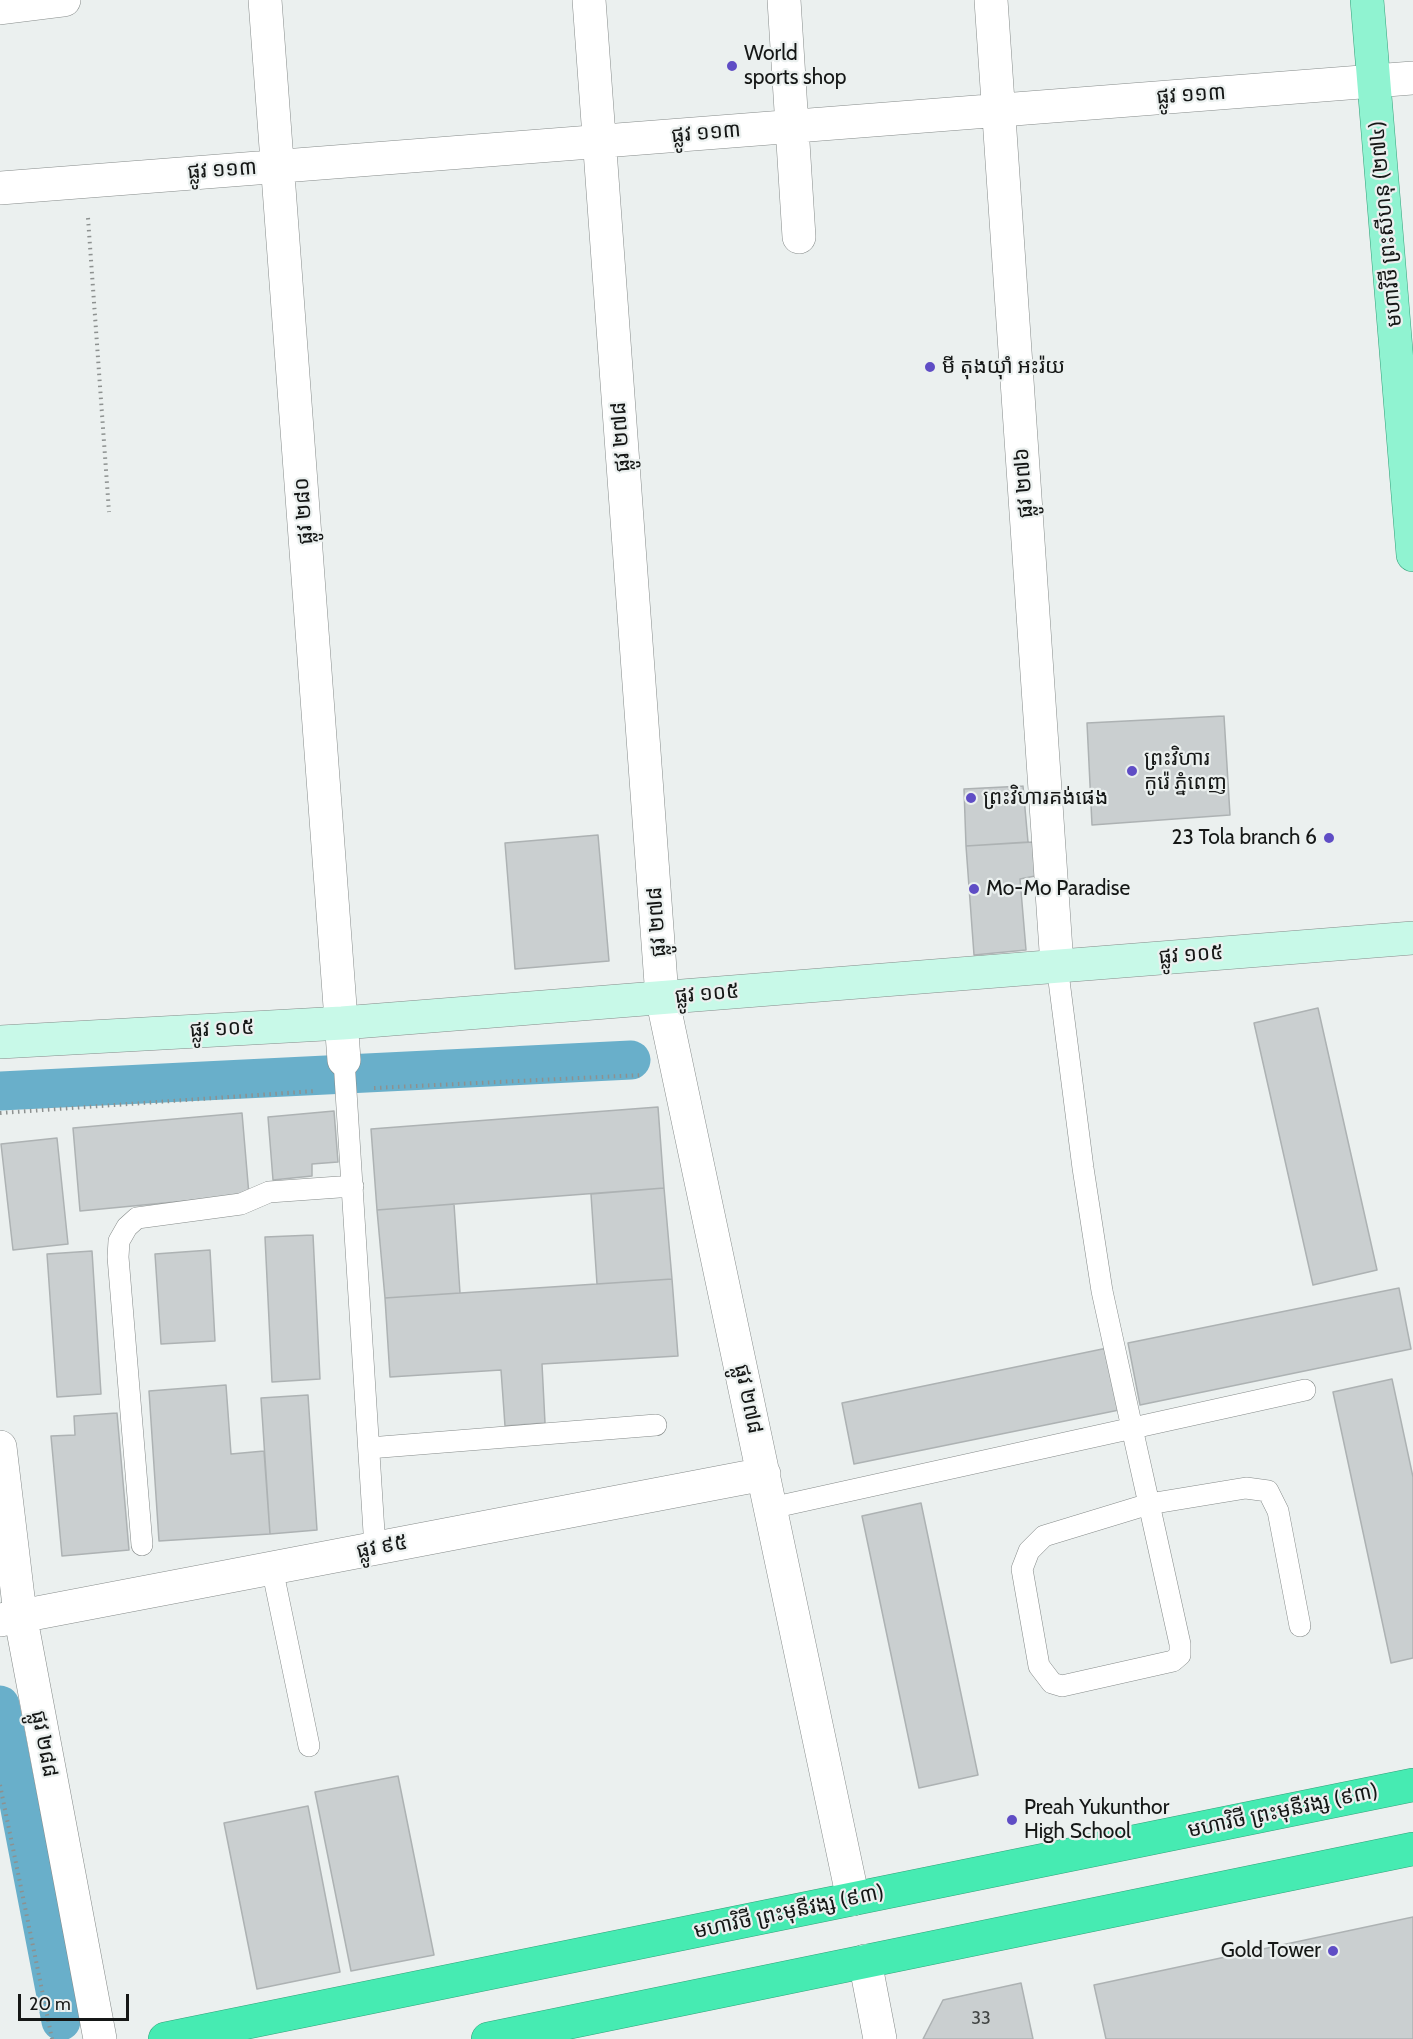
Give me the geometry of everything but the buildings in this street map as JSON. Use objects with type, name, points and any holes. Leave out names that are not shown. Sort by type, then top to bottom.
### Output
[{"type":"highway","name":"មហាវិថី ព្រះមុនីវង្ស (៩៣)","points":[[165,2039],[1413,1785]]},
{"type":"highway","points":[[488,2039],[1413,1849]]},
{"type":"main road","name":"មហាវិថី ព្រះសីហនុ (២៧៤)","points":[[1367,0],[1413,555]]},
{"type":"street","points":[[0,8],[64,0]]},
{"type":"street","name":"ផ្លូវ ២៨០","points":[[265,0],[346,1074]]},
{"type":"street","name":"ផ្លូវ ២៧៨","points":[[589,0],[662,997],[853,1899]]},
{"type":"street","points":[[784,0],[799,237]]},
{"type":"street","name":"ផ្លូវ ២៧៦","points":[[991,0],[1057,965]]},
{"type":"street","name":"ផ្លូវ ១១៣","points":[[0,188],[1413,78]]},
{"type":"street","name":"ផ្លូវ ១០៥","points":[[0,1042],[342,1023],[1413,938]]},
{"type":"street","name":"ផ្លូវ ២៨៨","points":[[0,1448],[9,1617],[100,2039]]},
{"type":"street","name":"ផ្លូវ ៩៥","points":[[9,1617],[764,1474]]},
{"type":"street","points":[[865,1961],[880,2039]]},
{"type":"lane","points":[[1057,965],[1083,1168],[1102,1291],[1132,1428],[1149,1504],[1180,1644],[1180,1655],[1173,1661],[1062,1686],[1052,1683],[1039,1666],[1022,1569],[1029,1551],[1044,1536],[1149,1504],[1246,1488],[1268,1491],[1278,1511],[1300,1626]]},
{"type":"lane","points":[[346,1074],[375,1548]]},
{"type":"lane","points":[[141,1545],[118,1257],[119,1241],[127,1227],[137,1218],[241,1204],[269,1192],[353,1186]]},
{"type":"lane","points":[[771,1508],[1305,1390]]},
{"type":"lane","points":[[369,1448],[656,1425]]},
{"type":"lane","points":[[272,1568],[309,1746]]},
{"type":"path","points":[[86,181],[109,512]]},
{"type":"path","points":[[0,1785],[52,2039]]},
{"type":"waterway","points":[[0,1091],[631,1060]]},
{"type":"waterway","points":[[0,1705],[61,2021]]},
{"type":"place","name":"World sports shop","points":[[732,66]]},
{"type":"place","name":"មី តុងយ៉ាំ អះរ៉យ","points":[[930,367]]},
{"type":"place","name":"ព្រះវិហារ កូរ៉េ ភ្នំពេញ","points":[[1132,771]]},
{"type":"place","name":"ព្រះវិហារគង់ផេង","points":[[971,798]]},
{"type":"place","name":"23 Tola branch 6","points":[[1329,838]]},
{"type":"place","name":"Mo-Mo Paradise","points":[[974,889]]},
{"type":"place","name":"Preah Yukunthor High School","points":[[1012,1820]]},
{"type":"place","name":"Gold Tower","points":[[1333,1951]]}]
